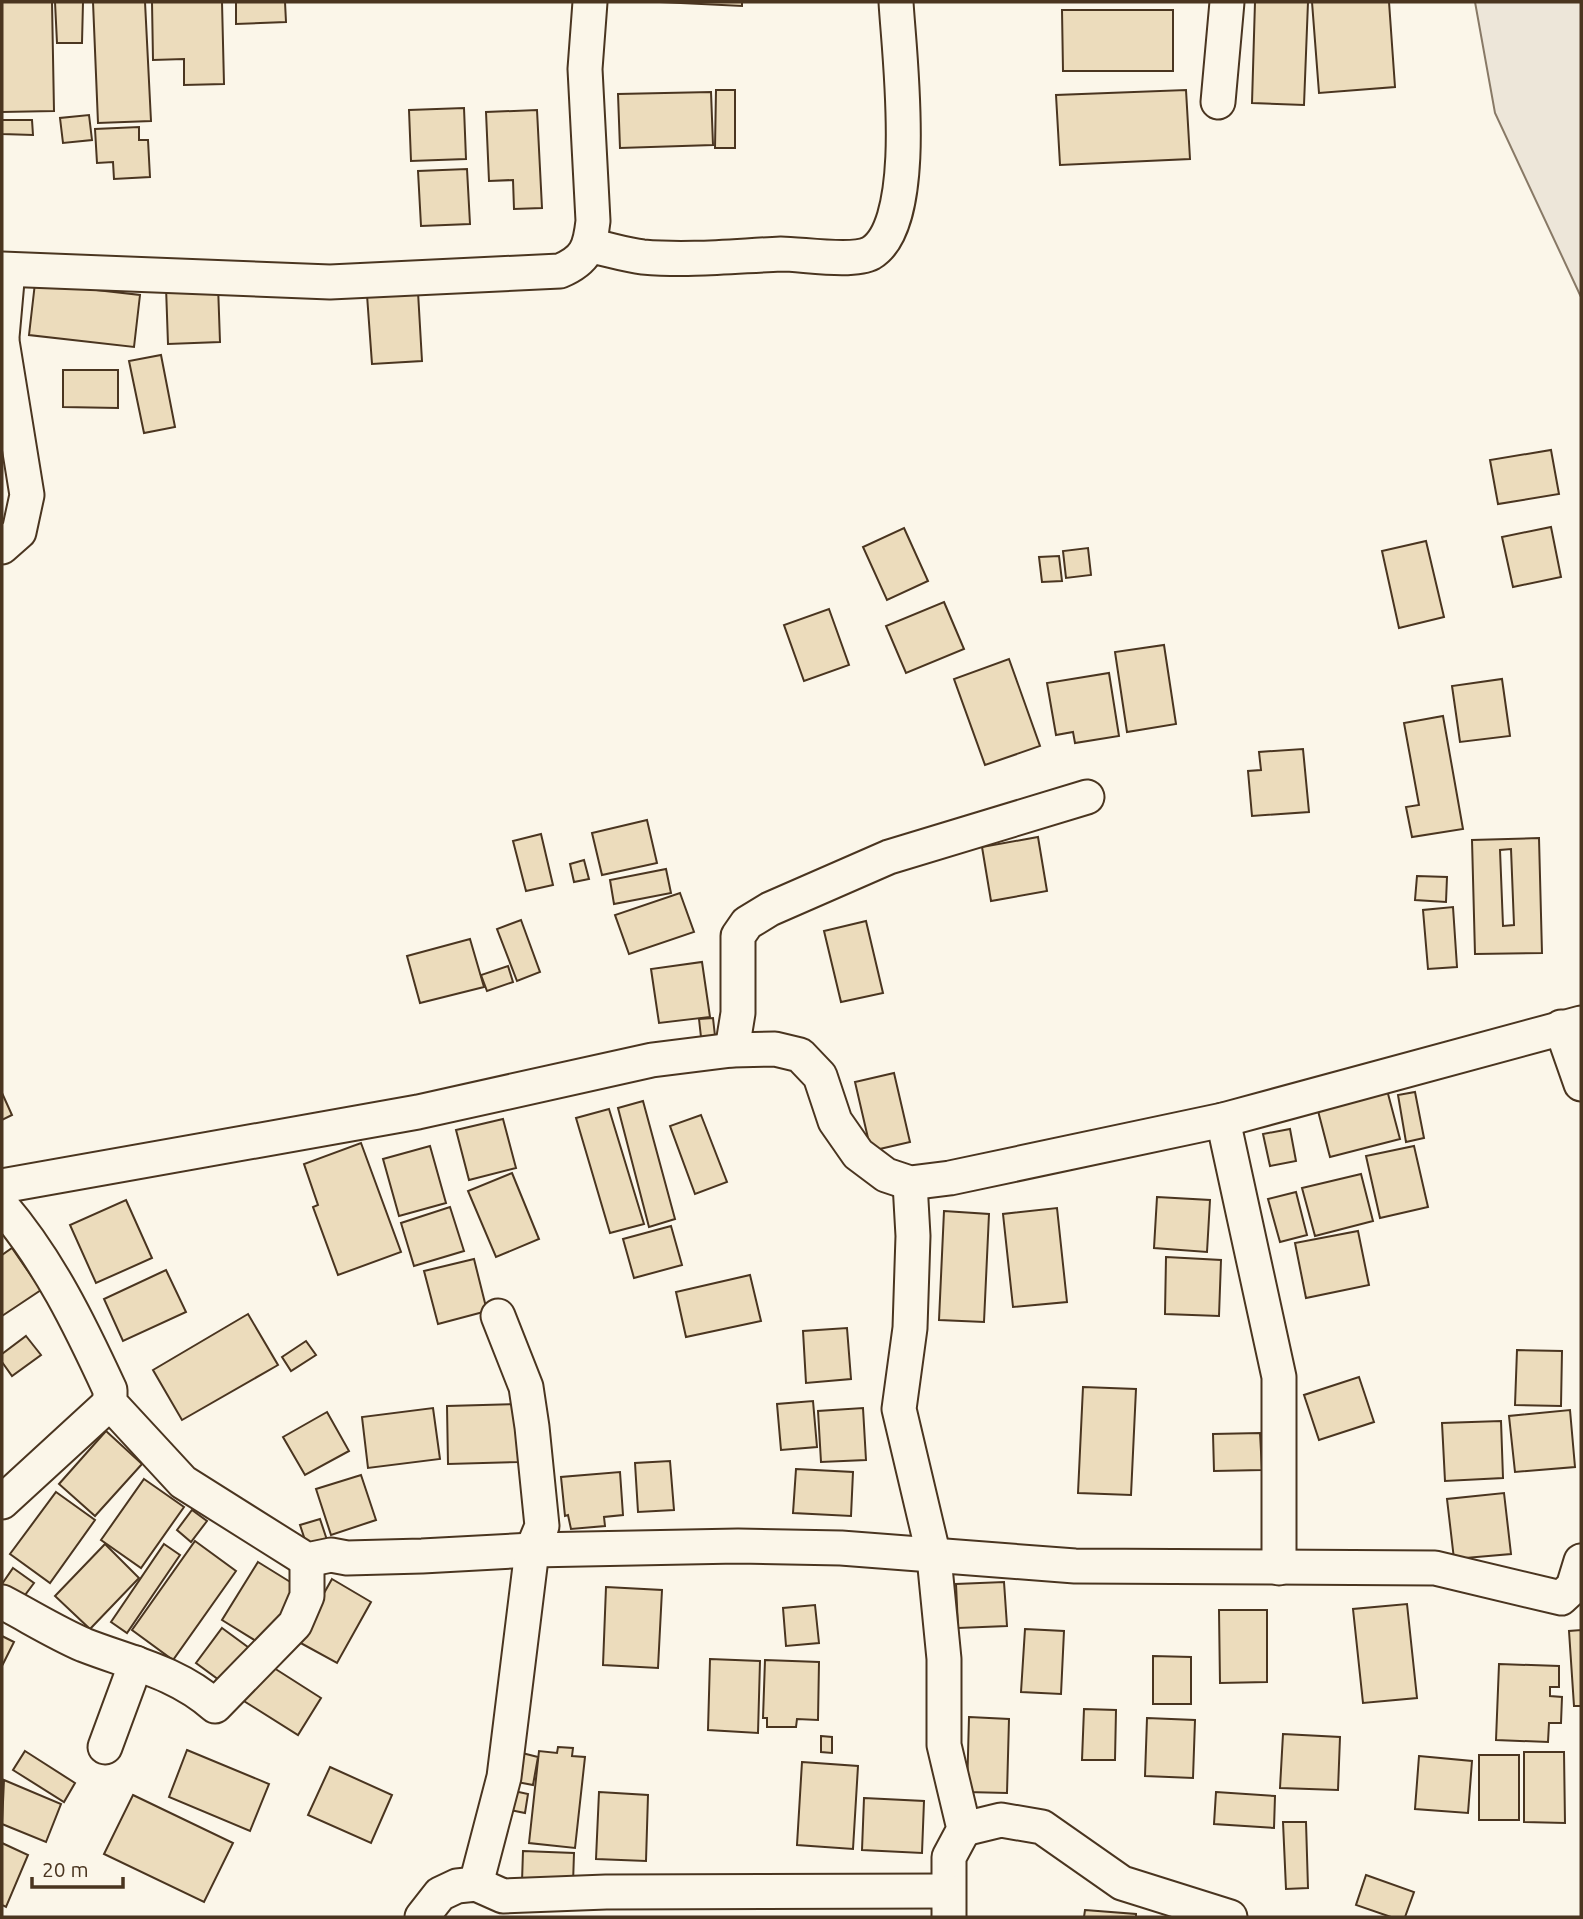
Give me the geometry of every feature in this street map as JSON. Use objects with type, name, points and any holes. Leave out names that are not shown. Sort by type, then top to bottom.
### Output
[{"type":"street","points":[[2,547],[19,532],[26,495],[2,339],[5,270],[330,282],[560,271],[579,263],[591,246],[593,221],[585,69],[590,2]]},
{"type":"street","points":[[591,246],[641,257],[710,259],[783,254],[828,258],[869,255],[883,242],[895,221],[900,182],[904,123],[896,2]]},
{"type":"street","points":[[1218,102],[1227,2]]},
{"type":"street","points":[[732,1049],[738,1013],[738,936],[747,923],[770,909],[889,857],[1087,797]]},
{"type":"street","points":[[2,1186],[418,1112],[652,1060],[732,1049],[775,1049],[800,1055],[820,1076],[835,1121],[858,1154],[887,1175],[909,1183],[963,1176],[1223,1120],[1458,1059],[1571,1025],[1581,1084]]},
{"type":"street","points":[[1223,1120],[1279,1377],[1279,1569]]},
{"type":"street","points":[[422,1917],[440,1894],[457,1886],[476,1884],[503,1896],[606,1892],[948,1904],[949,1857],[964,1829],[944,1745],[944,1659],[934,1557],[899,1409],[910,1328],[913,1236],[909,1183]]},
{"type":"street","points":[[2,1206],[27,1236],[70,1306],[110,1390],[110,1403],[183,1482],[307,1560],[331,1555],[347,1558],[532,1550],[738,1546],[841,1548],[1075,1566],[1435,1568],[1561,1598],[1578,1578]]},
{"type":"street","points":[[476,1884],[504,1777],[532,1550],[542,1526],[526,1387],[498,1316]]},
{"type":"street","points":[[2,1502],[110,1403]]},
{"type":"street","points":[[2,1602],[82,1644],[174,1677],[198,1690],[215,1706],[295,1624],[307,1596],[307,1560]]},
{"type":"street","points":[[105,1747],[136,1663]]},
{"type":"street","points":[[964,1829],[1001,1820],[1042,1827],[1122,1882],[1230,1917]]},
{"type":"shaded area","points":[[1475,2],[1581,2],[1581,297],[1495,113]]},
{"type":"building","points":[[2,2],[52,2],[54,111],[2,112]]},
{"type":"building","points":[[55,2],[83,2],[82,43],[57,43]]},
{"type":"building","points":[[93,2],[145,2],[151,121],[98,123]]},
{"type":"building","points":[[152,2],[222,2],[224,84],[184,85],[184,59],[153,60]]},
{"type":"building","points":[[236,2],[285,2],[286,22],[236,24]]},
{"type":"building","points":[[660,2],[742,2],[742,6]]},
{"type":"building","points":[[1255,2],[1308,2],[1304,105],[1252,103]]},
{"type":"building","points":[[1312,2],[1389,2],[1395,87],[1319,93]]},
{"type":"building","points":[[1062,10],[1173,10],[1173,71],[1063,71]]},
{"type":"building","points":[[716,90],[735,90],[735,148],[715,148]]},
{"type":"building","points":[[1186,90],[1190,159],[1060,165],[1056,95]]},
{"type":"building","points":[[711,92],[713,145],[620,148],[618,94]]},
{"type":"building","points":[[464,108],[466,159],[411,161],[409,110]]},
{"type":"building","points":[[537,110],[542,208],[514,209],[513,180],[489,181],[486,112]]},
{"type":"building","points":[[89,115],[92,140],[63,143],[60,118]]},
{"type":"building","points":[[2,120],[32,120],[33,135],[2,134]]},
{"type":"building","points":[[139,127],[139,140],[148,140],[150,177],[114,179],[113,162],[97,163],[95,129]]},
{"type":"building","points":[[467,169],[470,224],[421,226],[418,171]]},
{"type":"building","points":[[35,283],[140,295],[134,347],[29,335]]},
{"type":"building","points":[[218,285],[220,342],[168,344],[166,287]]},
{"type":"building","points":[[418,292],[422,361],[372,364],[367,295]]},
{"type":"building","points":[[161,355],[175,427],[144,433],[129,361]]},
{"type":"building","points":[[63,370],[118,370],[118,408],[63,407]]},
{"type":"building","points":[[1551,450],[1559,494],[1498,504],[1490,460]]},
{"type":"building","points":[[1551,527],[1561,577],[1513,587],[1502,537]]},
{"type":"building","points":[[904,528],[928,581],[887,600],[863,547]]},
{"type":"building","points":[[1426,541],[1444,617],[1399,628],[1382,551]]},
{"type":"building","points":[[1088,548],[1091,575],[1066,578],[1063,551]]},
{"type":"building","points":[[1059,556],[1062,581],[1042,582],[1039,557]]},
{"type":"building","points":[[944,602],[964,649],[906,673],[886,626]]},
{"type":"building","points":[[829,609],[849,665],[804,681],[784,625]]},
{"type":"building","points":[[1164,645],[1176,724],[1127,732],[1115,652]]},
{"type":"building","points":[[1009,659],[1040,746],[985,765],[954,679]]},
{"type":"building","points":[[1109,673],[1119,736],[1075,743],[1073,732],[1056,735],[1047,683]]},
{"type":"building","points":[[1502,679],[1510,736],[1460,742],[1452,686]]},
{"type":"building","points":[[1443,716],[1463,829],[1412,837],[1406,807],[1419,805],[1404,723]]},
{"type":"building","points":[[1303,749],[1309,812],[1252,816],[1248,771],[1261,770],[1259,752]]},
{"type":"building","points":[[647,820],[657,863],[602,875],[592,833]]},
{"type":"building","points":[[541,834],[553,885],[526,891],[513,841]]},
{"type":"building","points":[[1038,837],[1047,891],[991,901],[982,847]]},
{"type":"building","points":[[1539,838],[1542,953],[1475,954],[1472,840]],"holes":[[[1511,849],[1514,925],[1503,926],[1500,850]]]},
{"type":"building","points":[[584,860],[589,879],[574,882],[570,864]]},
{"type":"building","points":[[666,869],[671,893],[614,904],[610,880]]},
{"type":"building","points":[[1417,876],[1447,877],[1446,902],[1415,900]]},
{"type":"building","points":[[680,893],[694,932],[629,954],[615,915]]},
{"type":"building","points":[[1453,907],[1457,967],[1428,969],[1423,910]]},
{"type":"building","points":[[521,920],[540,972],[517,981],[497,929]]},
{"type":"building","points":[[866,921],[883,993],[841,1002],[824,931]]},
{"type":"building","points":[[470,939],[484,987],[420,1003],[407,956]]},
{"type":"building","points":[[702,962],[710,1017],[659,1023],[651,969]]},
{"type":"building","points":[[508,966],[513,982],[487,991],[481,975]]},
{"type":"building","points":[[713,1018],[715,1036],[701,1037],[699,1019]]},
{"type":"building","points":[[894,1073],[910,1142],[871,1151],[855,1082]]},
{"type":"building","points":[[1387,1090],[1400,1139],[1330,1157],[1317,1107]]},
{"type":"building","points":[[1415,1092],[1424,1138],[1406,1142],[1398,1095]]},
{"type":"building","points":[[2,1093],[12,1115],[2,1120]]},
{"type":"building","points":[[643,1101],[675,1219],[649,1227],[618,1108]]},
{"type":"building","points":[[609,1109],[644,1224],[610,1233],[576,1118]]},
{"type":"building","points":[[701,1115],[727,1182],[695,1194],[670,1126]]},
{"type":"building","points":[[503,1119],[516,1168],[469,1180],[456,1130]]},
{"type":"building","points":[[1290,1129],[1296,1161],[1270,1166],[1263,1134]]},
{"type":"building","points":[[361,1143],[401,1252],[338,1275],[313,1207],[318,1205],[304,1164]]},
{"type":"building","points":[[430,1146],[446,1203],[399,1216],[383,1159]]},
{"type":"building","points":[[1414,1146],[1428,1207],[1380,1218],[1366,1156]]},
{"type":"building","points":[[512,1173],[539,1239],[496,1257],[468,1191]]},
{"type":"building","points":[[1361,1174],[1373,1221],[1315,1236],[1302,1188]]},
{"type":"building","points":[[1296,1192],[1307,1235],[1280,1242],[1268,1199]]},
{"type":"building","points":[[1157,1197],[1210,1200],[1207,1252],[1154,1248]]},
{"type":"building","points":[[126,1200],[152,1258],[96,1283],[70,1225]]},
{"type":"building","points":[[450,1207],[464,1251],[414,1266],[401,1223]]},
{"type":"building","points":[[1057,1208],[1067,1302],[1013,1307],[1003,1214]]},
{"type":"building","points":[[944,1211],[989,1214],[984,1322],[939,1320]]},
{"type":"building","points":[[671,1226],[682,1265],[634,1278],[623,1239]]},
{"type":"building","points":[[1358,1231],[1369,1285],[1306,1298],[1295,1243]]},
{"type":"building","points":[[12,1248],[41,1290],[2,1316],[2,1255]]},
{"type":"building","points":[[1166,1257],[1221,1260],[1219,1316],[1165,1314]]},
{"type":"building","points":[[474,1259],[487,1311],[438,1324],[424,1271]]},
{"type":"building","points":[[166,1270],[186,1312],[123,1341],[104,1299]]},
{"type":"building","points":[[750,1275],[761,1321],[686,1337],[676,1292]]},
{"type":"building","points":[[248,1314],[278,1365],[182,1420],[153,1370]]},
{"type":"building","points":[[847,1328],[851,1379],[806,1383],[803,1331]]},
{"type":"building","points":[[26,1336],[41,1355],[12,1376],[2,1362],[2,1354]]},
{"type":"building","points":[[306,1341],[316,1355],[291,1371],[282,1357]]},
{"type":"building","points":[[1517,1350],[1562,1351],[1561,1406],[1515,1405]]},
{"type":"building","points":[[1359,1377],[1374,1422],[1319,1440],[1304,1395]]},
{"type":"building","points":[[1083,1387],[1136,1389],[1131,1495],[1078,1493]]},
{"type":"building","points":[[813,1401],[817,1447],[781,1450],[777,1404]]},
{"type":"building","points":[[517,1404],[519,1462],[448,1464],[447,1406]]},
{"type":"building","points":[[433,1408],[440,1459],[368,1468],[362,1417]]},
{"type":"building","points":[[863,1408],[866,1460],[821,1462],[818,1411]]},
{"type":"building","points":[[1570,1410],[1575,1467],[1515,1472],[1509,1416]]},
{"type":"building","points":[[327,1412],[349,1451],[305,1475],[283,1437]]},
{"type":"building","points":[[1501,1421],[1503,1478],[1445,1481],[1442,1423]]},
{"type":"building","points":[[106,1431],[142,1464],[95,1516],[59,1484]]},
{"type":"building","points":[[1260,1433],[1262,1470],[1214,1471],[1213,1434]]},
{"type":"building","points":[[670,1461],[674,1510],[638,1512],[635,1463]]},
{"type":"building","points":[[796,1469],[853,1472],[851,1516],[793,1513]]},
{"type":"building","points":[[620,1472],[623,1515],[604,1517],[605,1526],[571,1529],[568,1515],[565,1516],[561,1477]]},
{"type":"building","points":[[361,1475],[376,1520],[331,1535],[316,1489]]},
{"type":"building","points":[[144,1479],[184,1507],[141,1568],[101,1540]]},
{"type":"building","points":[[56,1492],[95,1520],[50,1583],[10,1554]]},
{"type":"building","points":[[1504,1493],[1511,1554],[1454,1559],[1447,1499]]},
{"type":"building","points":[[192,1510],[207,1521],[191,1542],[177,1530]]},
{"type":"building","points":[[320,1519],[327,1540],[307,1546],[300,1525]]},
{"type":"building","points":[[195,1541],[236,1571],[173,1660],[132,1630]]},
{"type":"building","points":[[105,1544],[139,1578],[90,1629],[55,1596]]},
{"type":"building","points":[[164,1544],[180,1555],[127,1633],[111,1622]]},
{"type":"building","points":[[258,1562],[300,1588],[264,1646],[222,1620]]},
{"type":"building","points":[[13,1568],[34,1583],[22,1599],[2,1584]]},
{"type":"building","points":[[332,1579],[371,1602],[337,1663],[297,1641]]},
{"type":"building","points":[[1004,1582],[1007,1626],[958,1628],[956,1584]]},
{"type":"building","points":[[606,1587],[662,1590],[658,1668],[603,1665]]},
{"type":"building","points":[[1407,1604],[1417,1698],[1363,1703],[1353,1609]]},
{"type":"building","points":[[815,1605],[819,1643],[786,1646],[783,1608]]},
{"type":"building","points":[[1219,1610],[1267,1610],[1267,1682],[1220,1683]]},
{"type":"building","points":[[222,1628],[256,1653],[230,1688],[196,1663]]},
{"type":"building","points":[[1025,1629],[1064,1631],[1061,1694],[1021,1692]]},
{"type":"building","points":[[1581,1630],[1581,1706],[1574,1706],[1569,1631]]},
{"type":"building","points":[[2,1636],[14,1642],[3,1664],[2,1663]]},
{"type":"building","points":[[1153,1656],[1191,1657],[1191,1704],[1153,1704]]},
{"type":"building","points":[[710,1659],[760,1661],[758,1733],[708,1730]]},
{"type":"building","points":[[765,1660],[819,1662],[818,1720],[797,1719],[796,1727],[767,1727],[767,1718],[763,1718]]},
{"type":"building","points":[[263,1661],[321,1698],[298,1735],[239,1698]]},
{"type":"building","points":[[1499,1664],[1559,1666],[1559,1687],[1550,1687],[1550,1696],[1562,1697],[1561,1723],[1549,1723],[1548,1742],[1496,1740]]},
{"type":"building","points":[[1084,1709],[1116,1710],[1115,1760],[1082,1760]]},
{"type":"building","points":[[969,1717],[1009,1719],[1007,1793],[967,1792]]},
{"type":"building","points":[[1147,1718],[1195,1720],[1193,1778],[1145,1776]]},
{"type":"building","points":[[1283,1734],[1340,1737],[1338,1790],[1280,1788]]},
{"type":"building","points":[[821,1736],[832,1737],[832,1753],[821,1752]]},
{"type":"building","points":[[558,1747],[573,1748],[572,1756],[585,1757],[575,1848],[529,1843],[539,1751],[557,1753]]},
{"type":"building","points":[[187,1750],[269,1784],[250,1831],[169,1797]]},
{"type":"building","points":[[25,1751],[75,1783],[64,1802],[13,1770]]},
{"type":"building","points":[[1524,1752],[1564,1752],[1565,1823],[1524,1822]]},
{"type":"building","points":[[522,1753],[538,1757],[533,1785],[517,1782]]},
{"type":"building","points":[[1479,1755],[1519,1755],[1519,1820],[1479,1820]]},
{"type":"building","points":[[1419,1756],[1472,1761],[1468,1813],[1415,1809]]},
{"type":"building","points":[[802,1762],[858,1766],[853,1849],[797,1845]]},
{"type":"building","points":[[330,1767],[392,1795],[371,1843],[308,1815]]},
{"type":"building","points":[[4,1780],[61,1804],[46,1842],[2,1824]]},
{"type":"building","points":[[514,1791],[528,1794],[525,1813],[510,1810]]},
{"type":"building","points":[[599,1792],[648,1795],[646,1861],[596,1859]]},
{"type":"building","points":[[1216,1792],[1275,1796],[1274,1828],[1214,1824]]},
{"type":"building","points":[[133,1795],[233,1843],[204,1902],[104,1854]]},
{"type":"building","points":[[864,1798],[924,1801],[922,1853],[862,1850]]},
{"type":"building","points":[[1283,1822],[1306,1822],[1308,1888],[1286,1889]]},
{"type":"building","points":[[2,1843],[28,1855],[6,1907],[2,1905]]},
{"type":"building","points":[[523,1851],[574,1853],[573,1884],[522,1882]]},
{"type":"building","points":[[1366,1875],[1414,1892],[1405,1917],[1391,1917],[1356,1905]]},
{"type":"building","points":[[1085,1910],[1136,1914],[1136,1917],[1084,1917]]}]
